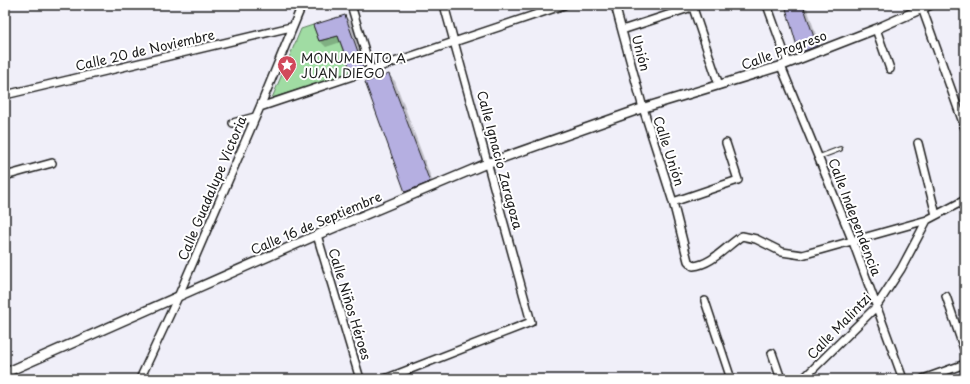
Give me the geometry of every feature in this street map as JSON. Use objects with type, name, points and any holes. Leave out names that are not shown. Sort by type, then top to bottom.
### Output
[{"type":"street","name":"Calle Guadalupe Victoria","points":[[140,379],[178,297],[260,107],[302,5]]},
{"type":"street","points":[[351,5],[371,71]]},
{"type":"street","name":"Calle Ignacio Zaragoza","points":[[385,379],[531,322],[444,5]]},
{"type":"street","points":[[260,107],[564,5]]},
{"type":"street","name":"Unión","points":[[615,5],[643,108]]},
{"type":"street","name":"Calle Independencia","points":[[767,5],[784,65],[818,157],[853,242],[903,379]]},
{"type":"street","points":[[622,30],[692,6],[719,85]]},
{"type":"street","points":[[926,7],[965,128]]},
{"type":"street","name":"Calle Progreso","points":[[643,108],[784,65],[876,29],[926,7]]},
{"type":"street","name":"Calle 20 de Noviembre","points":[[5,96],[292,27]]},
{"type":"street","points":[[876,29],[890,69]]},
{"type":"street","name":"Calle 16 de Septiembre","points":[[5,373],[317,235],[488,163],[643,108]]},
{"type":"street","name":"Calle Unión","points":[[643,108],[673,202],[688,260],[693,266],[703,265],[721,253],[730,243],[742,236],[756,239],[782,252],[802,255],[853,242]]},
{"type":"street","points":[[233,123],[255,117]]},
{"type":"street","points":[[673,202],[738,180],[726,143]]},
{"type":"street","points":[[918,143],[936,215]]},
{"type":"street","points":[[5,176],[52,163]]},
{"type":"street","points":[[853,242],[927,220],[965,200]]},
{"type":"street","name":"Calle Malintzi","points":[[803,379],[876,307],[901,269],[927,220]]},
{"type":"street","name":"Calle Niños Héroes","points":[[317,235],[360,379]]},
{"type":"street","points":[[946,296],[965,352]]},
{"type":"street","points":[[705,301],[731,379]]},
{"type":"street","points":[[772,353],[781,379]]},
{"type":"street","points":[[922,379],[965,364]]},
{"type":"lane","points":[[818,157],[840,149]]},
{"type":"green space","points":[[313,25],[319,41],[338,36],[351,73],[272,98],[301,29]]},
{"type":"building","points":[[785,5],[803,5],[817,46],[799,53]]},
{"type":"building","points":[[345,15],[363,66],[351,71],[338,36],[319,41],[313,25]]},
{"type":"building","points":[[389,74],[430,182],[405,192],[365,82]]},
{"type":"place","name":"MONUMENTO A JUAN DIEGO","points":[[287,82]]}]
